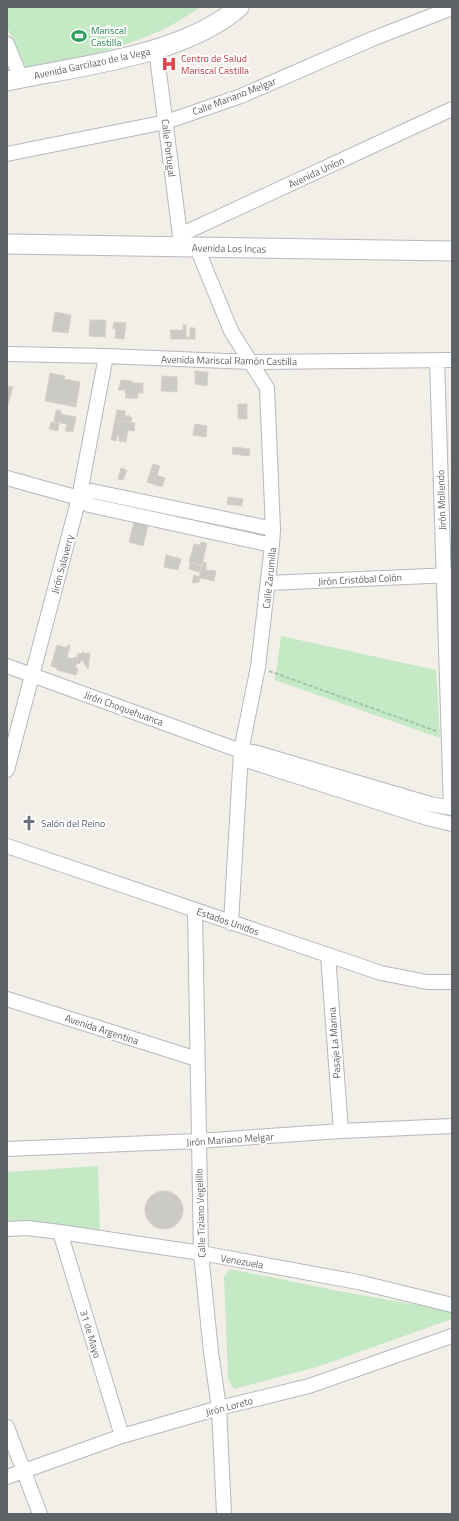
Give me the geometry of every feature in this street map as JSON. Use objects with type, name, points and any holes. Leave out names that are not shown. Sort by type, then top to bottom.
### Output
[{"type":"street","name":"Avenida Garcilazo de la Vega","points":[[14,80],[116,59],[156,49],[198,34],[239,7]]},
{"type":"street","name":"Calle Mariano Melgar","points":[[7,154],[166,122],[241,96],[372,39],[452,8]]},
{"type":"street","points":[[7,44],[14,80]]},
{"type":"street","name":"Calle Portugal","points":[[156,49],[166,122],[186,243]]},
{"type":"street","name":"Avenida Uníon","points":[[186,243],[452,109]]},
{"type":"street","name":"Avenida Los Incas","points":[[7,244],[186,243],[452,251]]},
{"type":"street","name":"Calle Zarumilla","points":[[186,243],[230,331],[266,388],[273,529],[272,545],[258,667],[241,751],[231,923]]},
{"type":"street","name":"Avenida Mariscal Ramón Castilla","points":[[7,354],[106,356],[250,362],[452,360]]},
{"type":"street","name":"Jirón Salaverry","points":[[7,770],[79,498],[106,356]]},
{"type":"street","name":"Jirón Mollendo","points":[[436,360],[448,575],[449,736],[452,808]]},
{"type":"street","points":[[7,478],[79,498],[88,505],[272,545]]},
{"type":"street","points":[[79,498],[92,491],[273,529]]},
{"type":"street","name":"Jirón Cristóbal Colón","points":[[268,583],[448,575]]},
{"type":"street","name":"Jirón Choquehuanca","points":[[7,666],[241,751],[254,752],[422,801],[452,808]]},
{"type":"street","name":"Jirón Choquehuanca","points":[[241,751],[249,761],[427,818],[452,824]]},
{"type":"street","name":"Estados Unidos","points":[[7,846],[381,973],[427,982],[452,982]]},
{"type":"street","name":"Calle Tiziano Vegelillo","points":[[194,910],[200,1253],[219,1408],[224,1514]]},
{"type":"street","name":"Pasaje La Marina","points":[[328,955],[341,1131]]},
{"type":"street","name":"Avenida Argentina","points":[[7,999],[197,1059]]},
{"type":"street","name":"Jirón Mariano Melgar","points":[[7,1149],[198,1141],[341,1131],[452,1126]]},
{"type":"street","name":"Venezuela","points":[[7,1229],[27,1228],[60,1232],[200,1253],[358,1282],[452,1305]]},
{"type":"street","name":"31 de Mayo","points":[[60,1232],[122,1436]]},
{"type":"street","name":"Jirón Loreto","points":[[7,1477],[122,1436],[219,1408],[309,1386],[452,1336]]},
{"type":"street","points":[[7,1427],[40,1514]]},
{"type":"path","points":[[258,667],[449,736]]},
{"type":"green space","name":"Mariscal Castilla","points":[[7,7],[201,7],[167,28],[112,49],[60,62],[26,68],[7,27]]},
{"type":"green space","points":[[281,636],[436,670],[440,738],[275,680]]},
{"type":"green space","points":[[98,1166],[100,1234],[7,1225],[7,1172]]},
{"type":"green space","points":[[230,1269],[344,1292],[452,1311],[452,1319],[320,1366],[234,1389],[228,1379],[224,1277]]},
{"type":"building","points":[[55,312],[71,315],[68,333],[52,331]]},
{"type":"building","points":[[90,320],[106,320],[105,337],[89,336]]},
{"type":"building","points":[[114,322],[126,323],[124,339],[115,338],[116,330],[113,328]]},
{"type":"building","points":[[183,325],[186,325],[186,337],[190,337],[190,328],[195,328],[195,339],[171,339],[170,330],[183,330]]},
{"type":"building","points":[[195,371],[208,372],[207,386],[195,384]]},
{"type":"building","points":[[50,373],[65,376],[64,379],[80,382],[76,407],[45,401]]},
{"type":"building","points":[[162,376],[177,377],[177,392],[161,391]]},
{"type":"building","points":[[121,380],[131,381],[133,383],[143,383],[143,393],[138,393],[138,398],[126,398],[125,390],[118,390]]},
{"type":"building","points":[[7,386],[13,387],[7,408]]},
{"type":"building","points":[[238,404],[247,404],[247,419],[238,419]]},
{"type":"building","points":[[56,410],[61,411],[61,414],[76,417],[73,432],[65,431],[67,424],[54,422]]},
{"type":"building","points":[[117,410],[125,411],[125,415],[127,417],[128,415],[132,418],[131,423],[115,420]]},
{"type":"building","points":[[115,420],[135,423],[134,431],[128,430],[126,442],[119,441],[119,437],[117,435],[116,441],[111,440]]},
{"type":"building","points":[[51,422],[59,424],[58,431],[49,429]]},
{"type":"building","points":[[195,424],[207,426],[206,437],[193,435]]},
{"type":"building","points":[[233,447],[250,449],[249,456],[232,454]]},
{"type":"building","points":[[153,464],[160,466],[157,475],[165,478],[162,487],[147,482]]},
{"type":"building","points":[[121,468],[127,470],[123,480],[118,479]]},
{"type":"building","points":[[228,497],[243,499],[242,506],[227,504]]},
{"type":"building","points":[[134,522],[148,526],[143,546],[129,542]]},
{"type":"building","points":[[201,542],[207,543],[202,565],[189,562],[194,544],[200,545]]},
{"type":"building","points":[[166,555],[181,559],[178,570],[164,567]]},
{"type":"building","points":[[203,562],[206,563],[206,570],[216,571],[214,581],[200,578],[199,582],[192,583],[194,575],[199,577]]},
{"type":"building","points":[[190,563],[201,566],[200,572],[189,569]]},
{"type":"building","points":[[57,645],[67,648],[67,645],[70,646],[67,657],[73,659],[74,657],[77,658],[78,656],[76,654],[83,652],[86,654],[90,653],[88,669],[82,660],[79,664],[77,663],[75,667],[78,669],[76,675],[57,670],[57,668],[51,666]]},
{"type":"building","points":[[160,1191],[168,1191],[178,1196],[182,1203],[182,1217],[178,1224],[168,1229],[160,1229],[150,1224],[148,1221],[145,1214],[145,1206],[150,1196],[153,1194]]},
{"type":"place","name":"Mariscal Castilla","points":[[79,36]]},
{"type":"place","name":"Centro de Salud Mariscal Castilla","points":[[169,64]]},
{"type":"place","name":"Salón del Reino","points":[[29,823]]}]
